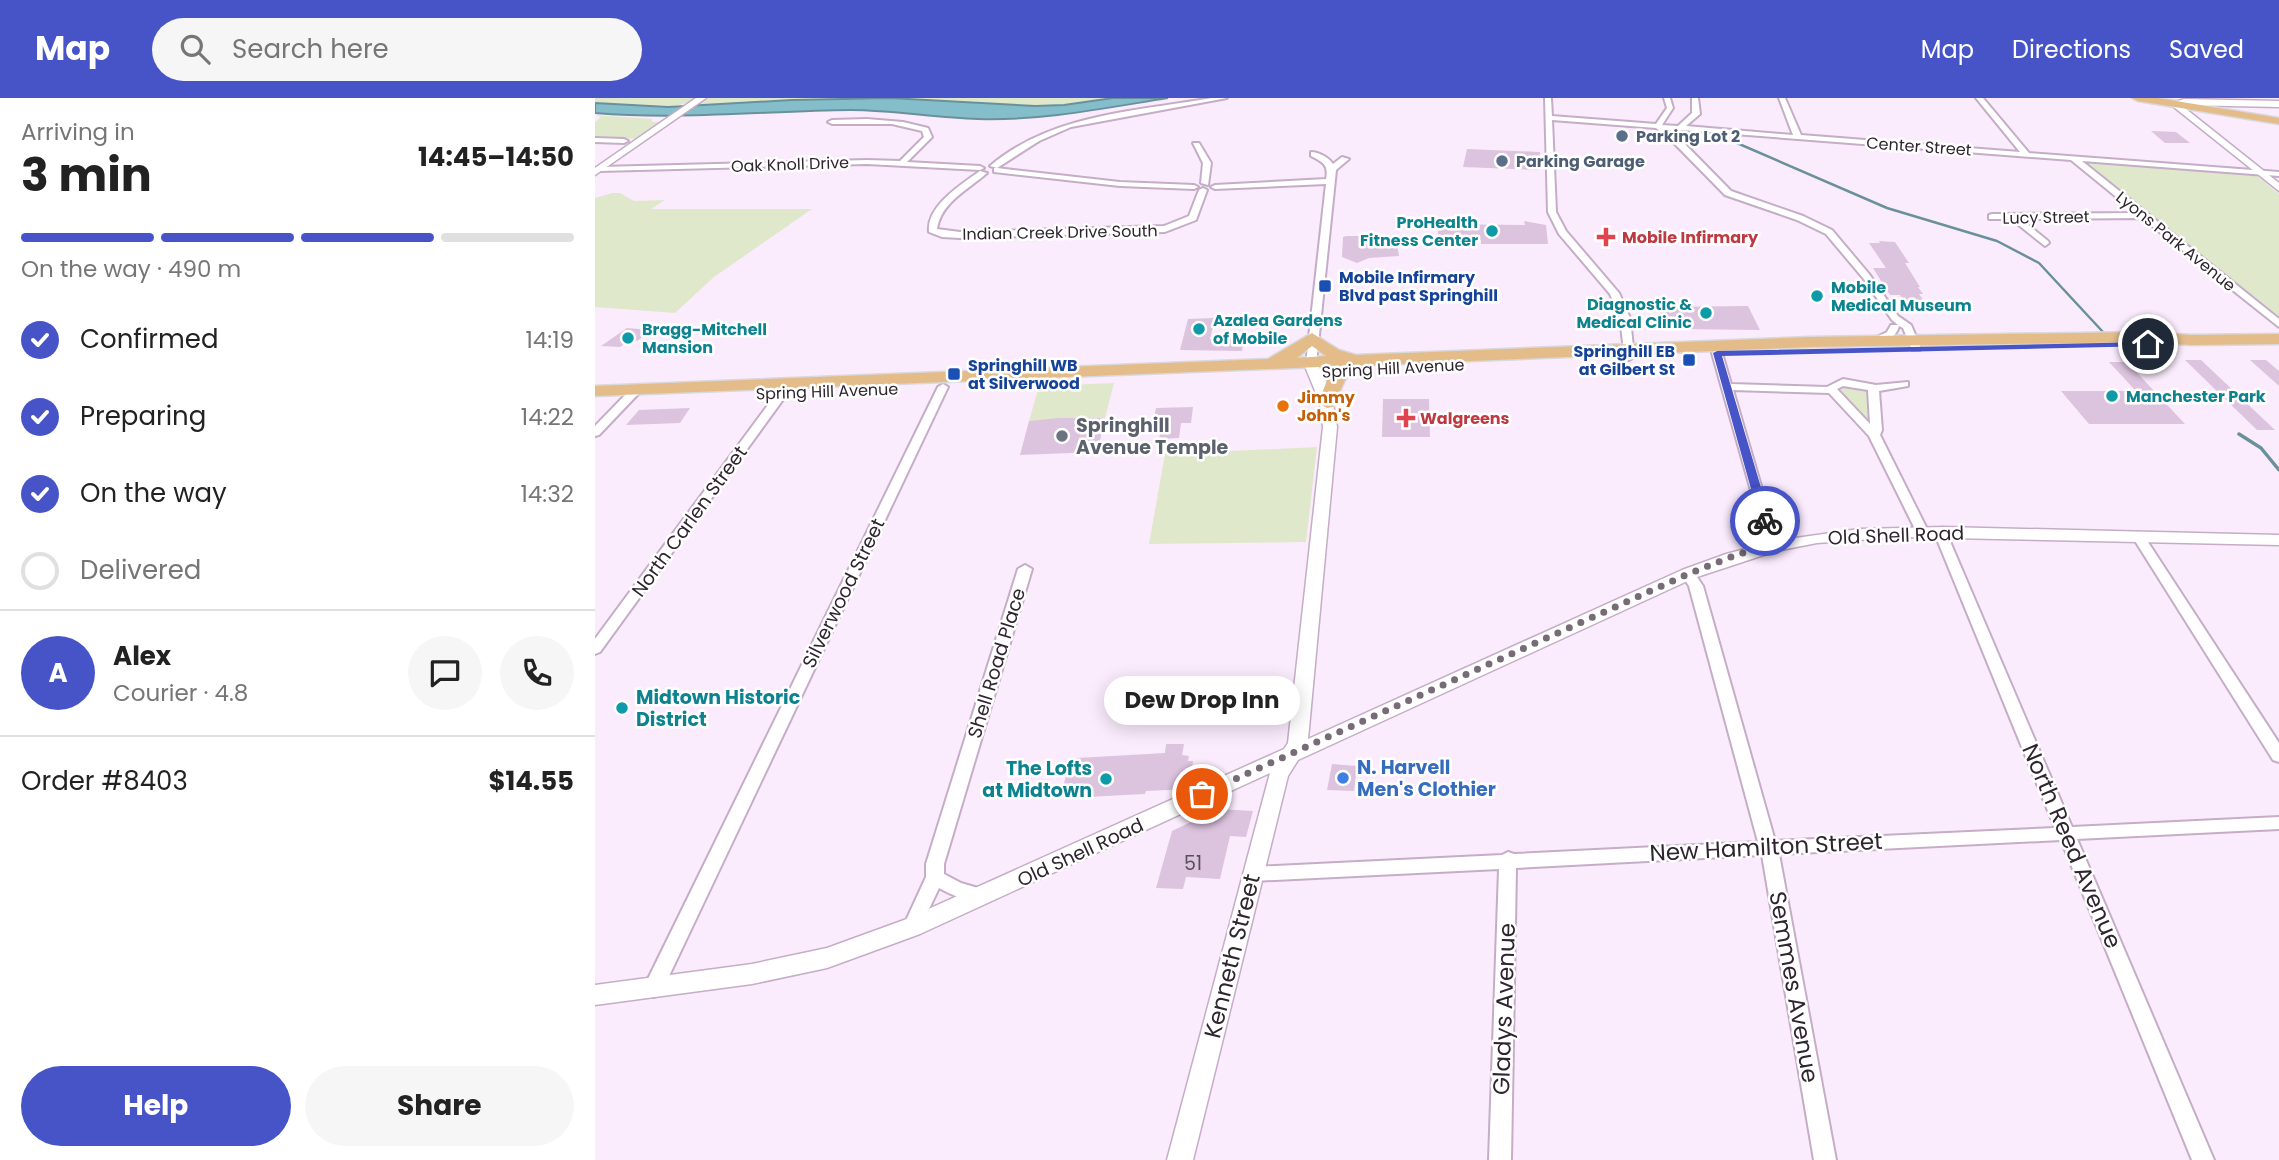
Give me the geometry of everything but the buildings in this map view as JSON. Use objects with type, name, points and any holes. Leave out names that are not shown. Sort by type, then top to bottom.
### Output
[{"type":"main road","points":[[2138,98],[2170,101],[2279,121]]},
{"type":"main road","points":[[1266,366],[1286,357],[1312,338],[1354,366],[1337,377],[1327,404]]},
{"type":"main road","name":"Spring Hill Avenue","points":[[1628,353],[1717,353],[1911,338],[2148,344],[2192,340]]},
{"type":"main road","name":"Spring Hill Avenue","points":[[595,391],[632,394],[943,387],[1911,338],[2279,339]]},
{"type":"main road","name":"Spring Hill Avenue","points":[[595,399],[632,394],[1266,366],[1312,368]]},
{"type":"street","points":[[996,168],[1048,132],[1086,122],[1224,98]]},
{"type":"street","points":[[1548,98],[1553,119],[1552,212],[1562,232],[1614,293],[1625,318],[1628,353]]},
{"type":"street","points":[[1667,98],[1670,108],[1658,126],[1674,138],[1728,194],[1800,218],[1829,232],[1851,256],[1901,335],[1911,338]]},
{"type":"street","points":[[1674,138],[1680,127],[1696,114],[1695,98]]},
{"type":"street","points":[[1782,98],[1798,137]]},
{"type":"street","points":[[1979,98],[2027,155]]},
{"type":"street","points":[[597,171],[699,100]]},
{"type":"street","points":[[2170,101],[2279,104]]},
{"type":"street","points":[[2170,101],[2279,188]]},
{"type":"street","name":"Center Street","points":[[1553,119],[2279,174]]},
{"type":"street","points":[[832,122],[890,123],[925,130],[928,137],[903,162]]},
{"type":"street","points":[[595,140],[624,141]]},
{"type":"street","points":[[1196,145],[1207,163],[1204,186]]},
{"type":"street","points":[[1314,154],[1328,162],[1332,169],[1312,338],[1312,368],[1327,404]]},
{"type":"street","name":"Lyons Park Avenue","points":[[2072,158],[2279,324]]},
{"type":"street","points":[[1332,169],[1345,159]]},
{"type":"street","name":"Oak Knoll Drive","points":[[597,171],[903,162],[981,171]]},
{"type":"street","points":[[981,171],[996,168],[1130,184],[1194,187],[1330,181]]},
{"type":"street","name":"Indian Creek Drive South","points":[[981,171],[950,200],[932,223],[932,229],[960,235],[1146,230],[1184,224],[1193,218],[1204,186]]},
{"type":"street","name":"Lucy Street","points":[[1992,217],[2143,215]]},
{"type":"street","points":[[2014,217],[2045,243]]},
{"type":"street","points":[[1877,341],[1891,334],[1895,322]]},
{"type":"street","points":[[1717,353],[1772,544]]},
{"type":"street","points":[[1832,390],[1835,384],[1849,382],[1873,388],[1904,384]]},
{"type":"street","name":"Silverwood Street","points":[[653,989],[943,387]]},
{"type":"street","points":[[1727,387],[1832,390],[1874,435],[1921,531]]},
{"type":"street","points":[[1873,388],[1876,430],[1874,435]]},
{"type":"street","name":"North Carlen Street","points":[[595,649],[783,392]]},
{"type":"street","points":[[595,433],[632,394]]},
{"type":"street","name":"Kenneth Street","points":[[1180,1160],[1277,776],[1298,740],[1330,427],[1327,404]]},
{"type":"street","name":"Old Shell Road","points":[[595,995],[752,974],[827,958],[912,927],[1688,574],[1772,544],[1876,531],[2276,541]]},
{"type":"street","name":"North Reed Avenue","points":[[1940,532],[2203,1160]]},
{"type":"street","points":[[2138,536],[2279,756]]},
{"type":"street","name":"Shell Road Place","points":[[912,927],[935,877],[935,864],[1025,569]]},
{"type":"street","name":"Semmes Avenue","points":[[1688,574],[1696,586],[1769,847],[1825,1160]]},
{"type":"street","name":"New Hamilton Street","points":[[1252,874],[1508,859],[2279,823]]},
{"type":"street","name":"Gladys Avenue","points":[[1500,1160],[1508,859]]},
{"type":"street","points":[[935,877],[956,889],[983,896]]},
{"type":"green space","points":[[595,98],[696,98],[673,106],[647,108],[595,103]]},
{"type":"green space","points":[[702,98],[841,98],[691,106]]},
{"type":"green space","points":[[890,98],[1113,98],[1035,106]]},
{"type":"green space","points":[[595,115],[661,122],[637,139],[595,137],[595,122],[601,117]]},
{"type":"green space","points":[[2081,161],[2256,175],[2279,194],[2279,319]]},
{"type":"green space","points":[[620,193],[634,201],[665,200],[651,209],[812,209],[714,277],[675,313],[595,307],[595,198]]},
{"type":"green space","points":[[1114,383],[1105,418],[1029,421],[1039,386]]},
{"type":"green space","points":[[1841,384],[1868,391],[1871,421],[1868,422],[1838,391]]},
{"type":"green space","points":[[1317,447],[1306,542],[1149,544],[1165,454]]},
{"type":"water","points":[[890,98],[1035,106],[1113,98],[1168,98],[1073,113],[1002,119],[851,110],[691,115],[595,113],[595,103],[668,107]]},
{"type":"waterway","points":[[1716,134],[1887,208],[1997,241],[2039,263],[2103,332]]},
{"type":"waterway","points":[[2239,434],[2261,448],[2279,470]]},
{"type":"way so far","points":[[1202,794],[1688,574],[1772,544],[1765,521]]},
{"type":"place","name":"Parking Lot 2","points":[[1622,136]]},
{"type":"place","name":"Parking Garage","points":[[1502,161]]},
{"type":"place","name":"ProHealth Fitness Center","points":[[1492,231]]},
{"type":"place","name":"Mobile Infirmary","points":[[1606,237]]},
{"type":"place","name":"Mobile Infirmary Blvd past Springhill","points":[[1325,286]]},
{"type":"place","name":"Mobile Medical Museum","points":[[1817,296]]},
{"type":"place","name":"Diagnostic & Medical Clinic","points":[[1706,313]]},
{"type":"place","name":"Azalea Gardens of Mobile","points":[[1199,329]]},
{"type":"place","name":"Bragg-Mitchell Mansion","points":[[628,338]]},
{"type":"place","name":"Springhill EB at Gilbert St","points":[[1689,360]]},
{"type":"place","name":"Springhill WB at Silverwood","points":[[954,374]]},
{"type":"place","name":"Manchester Park","points":[[2112,396]]},
{"type":"place","name":"Jimmy John's","points":[[1283,406]]},
{"type":"place","name":"Walgreens","points":[[1406,418]]},
{"type":"place","name":"Springhill Avenue Temple","points":[[1062,436]]},
{"type":"place","name":"Midtown Historic District","points":[[622,708]]},
{"type":"place","name":"N. Harvell Men's Clothier","points":[[1343,778]]},
{"type":"place","name":"The Lofts at Midtown","points":[[1106,779]]},
{"type":"place","name":"Dew Drop Inn","points":[[1202,794]]},
{"type":"route","points":[[1765,521],[1717,353],[2148,344]]}]
